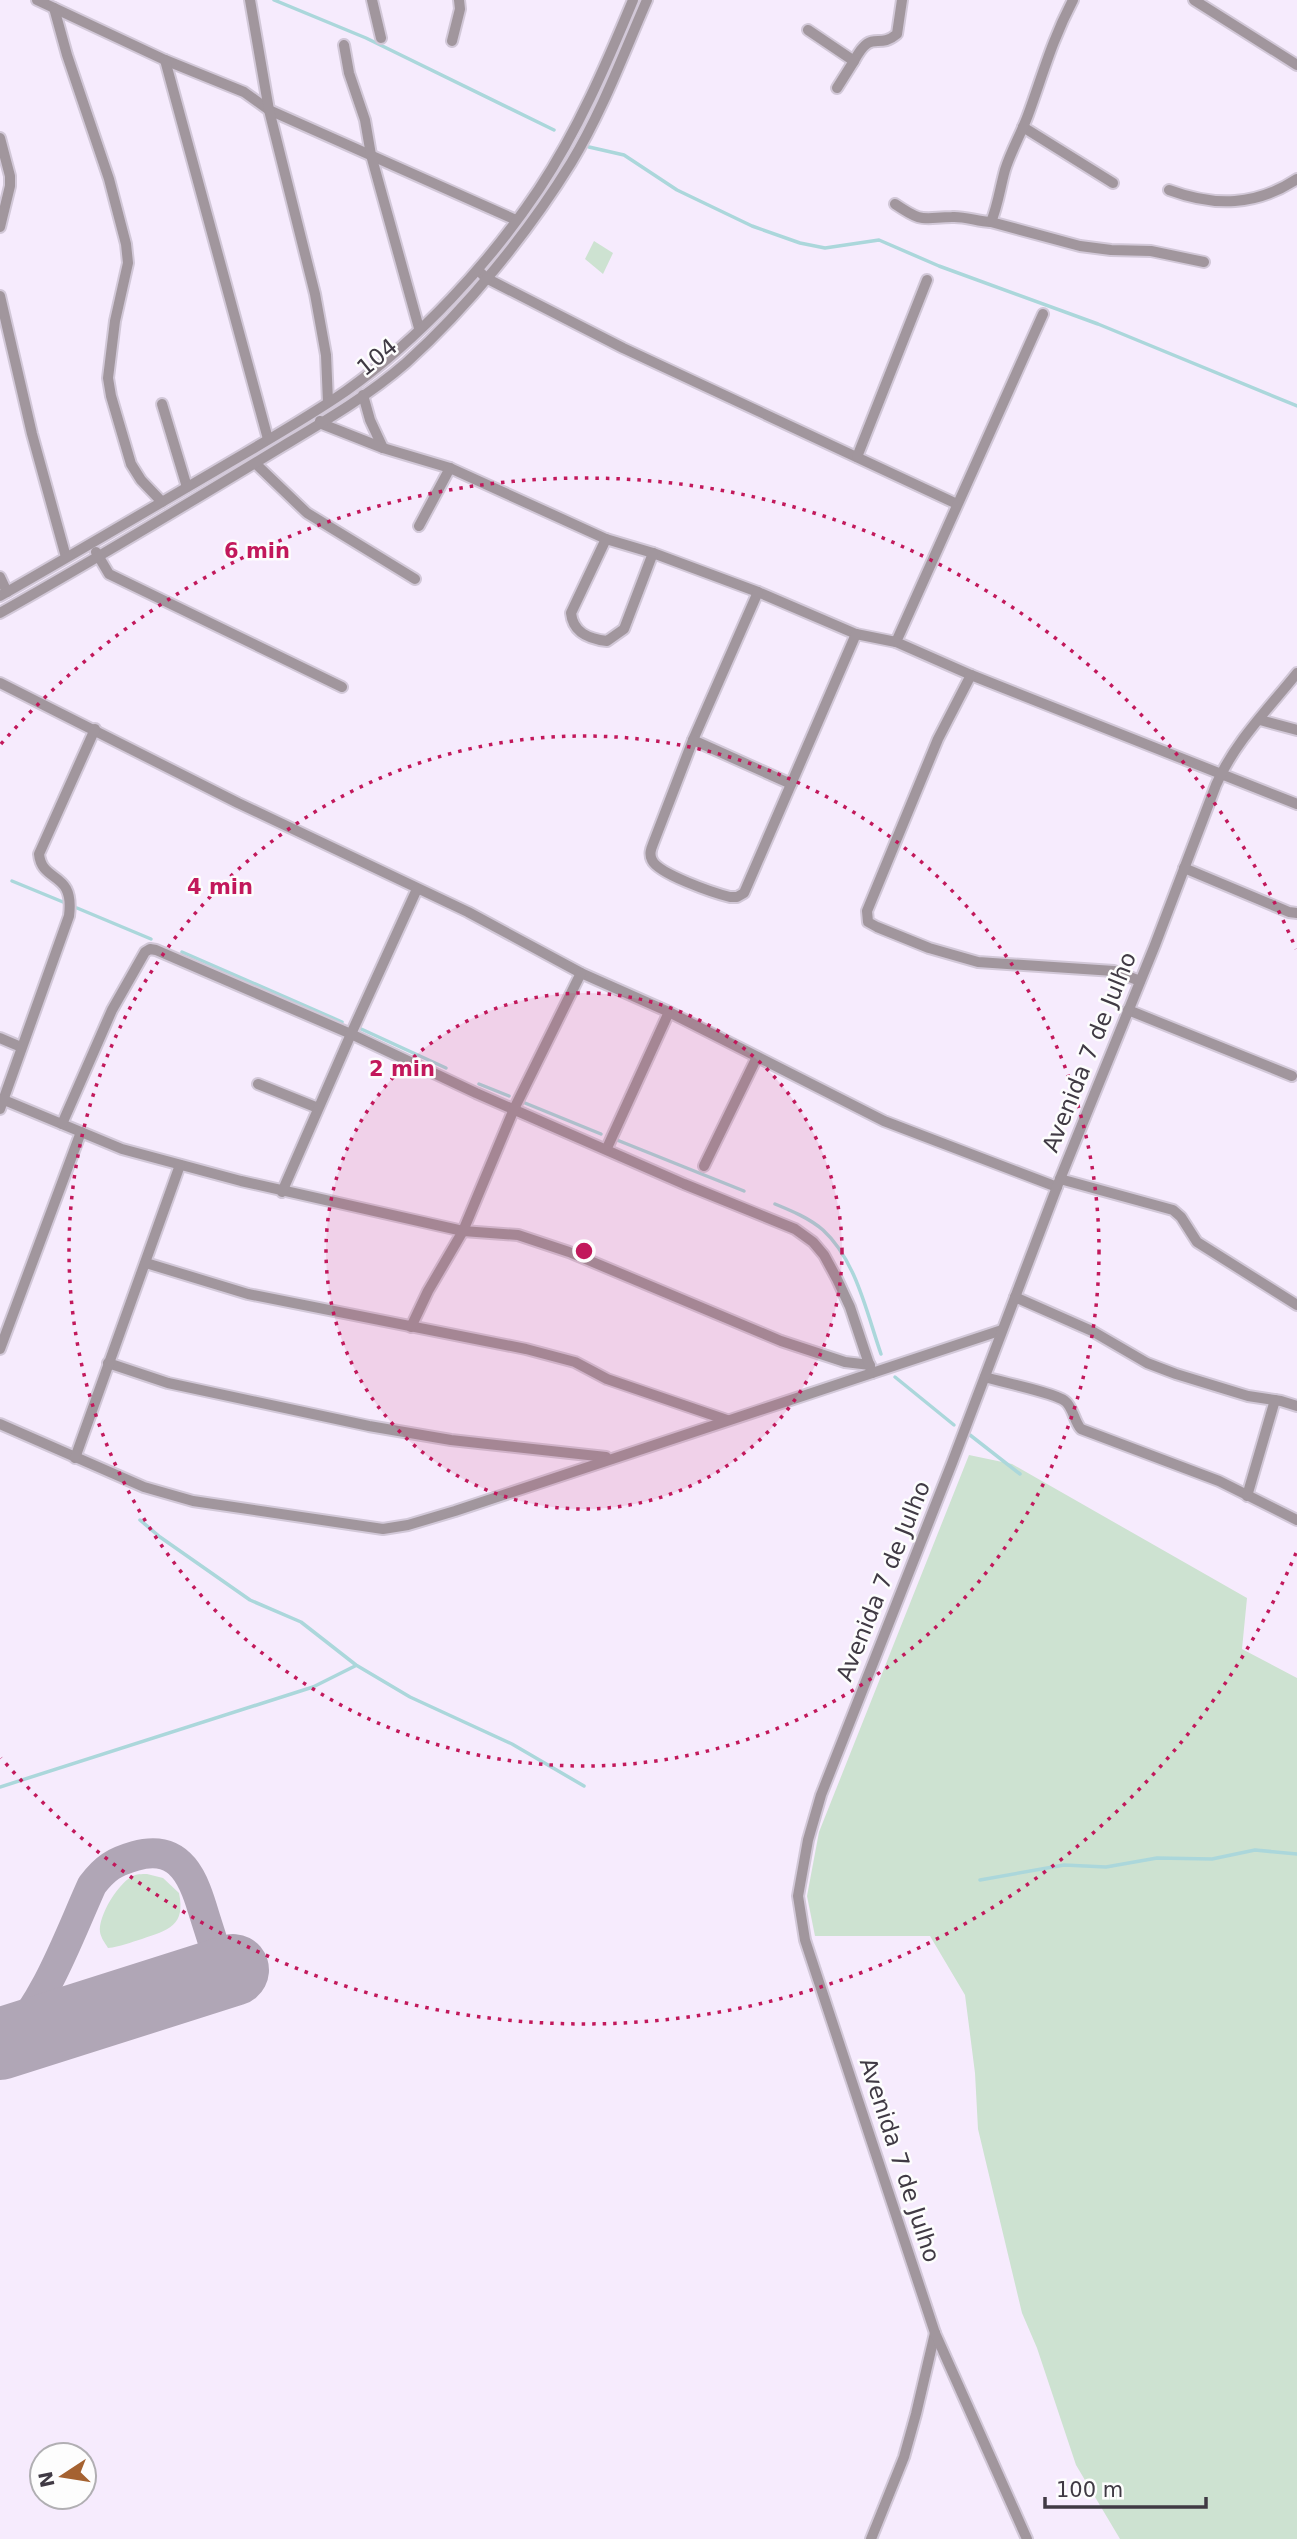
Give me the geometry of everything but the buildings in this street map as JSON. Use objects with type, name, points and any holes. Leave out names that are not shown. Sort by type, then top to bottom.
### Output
[{"type":"street","points":[[37,0],[165,60],[244,92],[269,110],[516,220]]},
{"type":"street","points":[[372,0],[381,38]]},
{"type":"street","points":[[453,41],[460,4],[469,0]]},
{"type":"street","points":[[0,578],[4,594],[314,412],[371,371],[419,328],[476,268],[539,189],[573,133],[633,0]]},
{"type":"street","name":"104","points":[[0,613],[322,424],[404,364],[435,335],[527,227],[567,169],[619,65],[647,0]]},
{"type":"street","points":[[837,88],[866,42],[885,41],[897,34],[902,0]]},
{"type":"street","points":[[991,222],[999,201],[1005,170],[1051,46],[1073,0]]},
{"type":"street","points":[[1194,0],[1297,65]]},
{"type":"street","points":[[250,3],[269,110],[315,294],[327,355],[328,402]]},
{"type":"street","points":[[54,8],[109,179],[126,244],[128,263],[115,321],[108,378],[114,411],[131,464],[141,480],[162,502]]},
{"type":"street","points":[[808,30],[854,61]]},
{"type":"street","points":[[344,45],[349,73],[365,120],[371,155],[419,328]]},
{"type":"street","points":[[607,59],[619,65]]},
{"type":"street","points":[[165,60],[268,439]]},
{"type":"street","points":[[1023,127],[1112,183]]},
{"type":"street","points":[[573,133],[583,140]]},
{"type":"street","points":[[0,138],[10,176],[0,227]]},
{"type":"street","points":[[1169,190],[1188,198],[1220,202],[1243,201],[1264,197],[1297,179]]},
{"type":"street","points":[[895,204],[912,216],[929,220],[953,216],[991,222],[1080,246],[1151,251],[1204,262]]},
{"type":"street","points":[[476,268],[486,278],[623,348],[957,504]]},
{"type":"street","points":[[857,457],[927,280]]},
{"type":"street","points":[[0,296],[29,421],[66,557]]},
{"type":"street","points":[[896,642],[1043,314]]},
{"type":"street","points":[[363,395],[370,420],[383,448]]},
{"type":"street","points":[[162,404],[187,487]]},
{"type":"street","points":[[314,412],[322,424],[383,448],[450,468],[606,539],[653,553],[758,592],[856,634],[896,642],[971,675],[1297,804]]},
{"type":"street","points":[[256,464],[307,513],[415,579]]},
{"type":"street","points":[[419,527],[450,468]]},
{"type":"street","points":[[606,539],[571,613],[572,622],[577,629],[596,640],[607,641],[624,629],[653,553]]},
{"type":"street","points":[[92,544],[109,574],[342,687]]},
{"type":"street","points":[[758,592],[693,740],[650,853],[652,862],[663,871],[721,895],[737,897],[744,893],[856,634]]},
{"type":"street","name":"Avenida 7 de Julho","points":[[1027,2539],[935,2333],[805,1940],[798,1896],[808,1840],[821,1795],[1058,1183],[1221,774],[1259,720],[1297,673]]},
{"type":"street","points":[[971,675],[938,739],[867,911],[868,922],[877,928],[968,960],[1114,971],[1140,981]]},
{"type":"street","points":[[0,683],[238,803],[468,912],[581,972],[669,1012],[884,1121],[1058,1183],[1173,1210],[1181,1217],[1197,1242],[1297,1305]]},
{"type":"street","points":[[1259,720],[1297,730]]},
{"type":"street","points":[[95,729],[39,854],[40,862],[46,870],[68,889],[71,900],[69,916],[2,1105],[62,1124],[122,1149],[282,1192],[463,1231],[518,1235],[668,1293],[781,1341],[871,1369]]},
{"type":"street","points":[[693,740],[791,784]]},
{"type":"street","points":[[1184,868],[1297,913]]},
{"type":"street","points":[[282,1192],[417,889]]},
{"type":"street","points":[[62,1124],[112,1010],[141,957],[150,949],[351,1034],[684,1184],[795,1229],[813,1242],[824,1255],[850,1307],[871,1369]]},
{"type":"street","points":[[411,1326],[463,1231],[514,1109],[581,972]]},
{"type":"street","points":[[1128,1010],[1292,1076]]},
{"type":"street","points":[[607,1148],[669,1012]]},
{"type":"street","points":[[0,1038],[21,1047]]},
{"type":"street","points":[[704,1166],[757,1057]]},
{"type":"street","points":[[258,1084],[318,1108]]},
{"type":"street","points":[[0,1349],[81,1132]]},
{"type":"street","points":[[75,1458],[180,1165]]},
{"type":"street","points":[[146,1263],[248,1294],[526,1349],[575,1362],[607,1379],[726,1420]]},
{"type":"street","points":[[1015,1297],[1092,1331],[1147,1363],[1248,1396],[1297,1406]]},
{"type":"street","points":[[0,1424],[144,1487],[193,1502],[383,1529],[408,1525],[455,1511],[871,1369],[1002,1330]]},
{"type":"street","points":[[108,1363],[168,1383],[369,1426],[451,1440],[613,1457]]},
{"type":"street","points":[[985,1377],[1055,1396],[1068,1403],[1081,1430],[1219,1481],[1297,1520]]},
{"type":"street","points":[[1247,1496],[1275,1400]]},
{"type":"street","points":[[871,2539],[904,2457],[935,2333]]},
{"type":"green space","points":[[594,241],[613,253],[603,274],[585,259]]},
{"type":"green space","points":[[969,1455],[1012,1464],[1247,1598],[1242,1649],[1297,1678],[1297,2539],[1120,2539],[1076,2465],[1037,2348],[1022,2313],[978,2129],[975,2073],[965,1995],[930,1936],[815,1936],[807,1896],[819,1832]]},
{"type":"green space","points":[[147,1874],[163,1878],[179,1893],[180,1913],[177,1920],[160,1933],[108,1948],[100,1932],[106,1909],[122,1884],[136,1875]]},
{"type":"waterway","points":[[274,0],[366,38],[554,130]]},
{"type":"waterway","points":[[589,147],[624,155],[677,190],[752,226],[800,243],[825,248],[879,240],[939,266],[1098,324],[1297,406]]},
{"type":"waterway","points":[[12,881],[63,902]]},
{"type":"waterway","points":[[77,908],[151,939]]},
{"type":"waterway","points":[[182,952],[342,1022]]},
{"type":"waterway","points":[[359,1028],[446,1068]]},
{"type":"waterway","points":[[479,1084],[509,1096]]},
{"type":"waterway","points":[[525,1103],[601,1134]]},
{"type":"waterway","points":[[617,1140],[744,1191]]},
{"type":"waterway","points":[[775,1204],[823,1230],[844,1256],[859,1288],[881,1354]]},
{"type":"waterway","points":[[895,1377],[954,1425]]},
{"type":"waterway","points":[[970,1435],[1020,1474]]},
{"type":"waterway","points":[[140,1520],[250,1600],[301,1622],[356,1665],[410,1697],[512,1744],[584,1786]]},
{"type":"waterway","points":[[0,1787],[313,1687],[355,1666]]},
{"type":"waterway","points":[[980,1880],[1064,1865],[1106,1867],[1157,1858],[1212,1859],[1255,1850],[1297,1854]]},
{"type":"taxiway","points":[[7,2042],[34,2007],[45,1987],[92,1885],[110,1866],[128,1858],[151,1853],[164,1855],[183,1868],[196,1890],[222,1973]]},
{"type":"runway","points":[[0,2044],[233,1970]]}]
